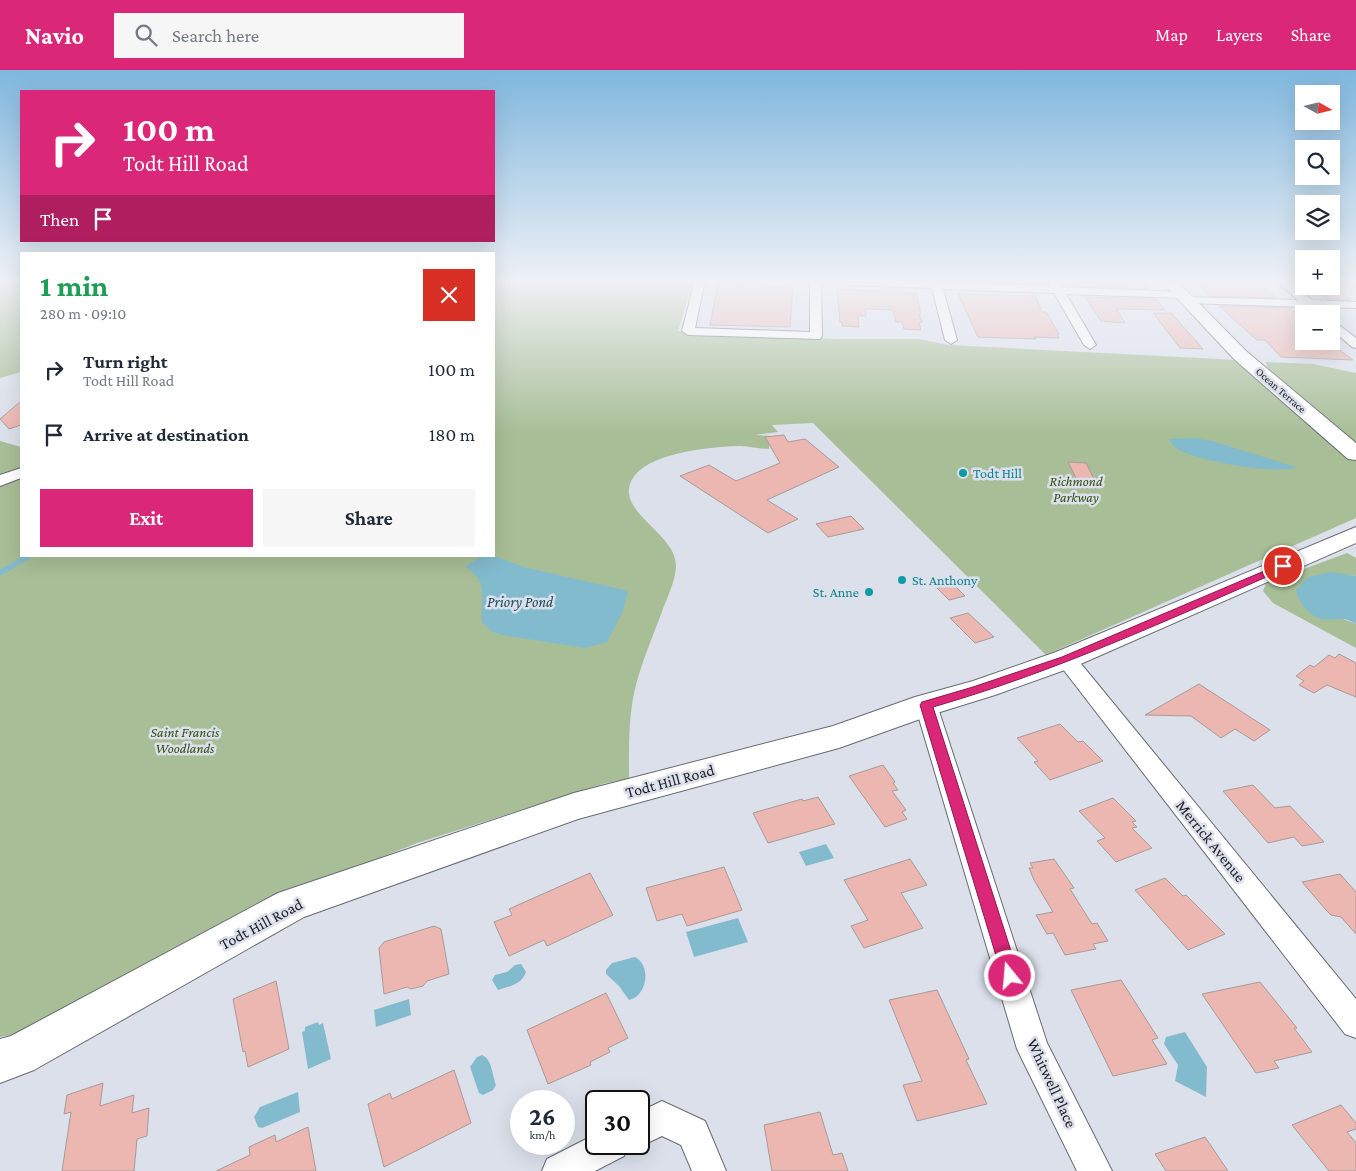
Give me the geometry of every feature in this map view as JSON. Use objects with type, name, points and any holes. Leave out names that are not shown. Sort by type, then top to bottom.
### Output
[{"type":"street","points":[[698,331],[816,336],[816,331]]},
{"type":"street","points":[[949,331],[951,340]]},
{"type":"street","points":[[1082,331],[1090,345]]},
{"type":"street","name":"Ocean Terrace","points":[[1217,331],[1240,354],[1356,454]]},
{"type":"street","points":[[1341,331],[1356,344]]},
{"type":"street","points":[[0,481],[20,473]]},
{"type":"street","name":"Todt Hill Road","points":[[0,1061],[19,1055],[291,905],[574,807],[839,736],[1066,659],[1356,534]]},
{"type":"street","name":"Merrick Avenue","points":[[1066,659],[1356,1023]]},
{"type":"street","name":"Whitwell Place","points":[[926,705],[1033,1048],[1095,1171]]},
{"type":"street","points":[[651,1124],[693,1133],[709,1171]]},
{"type":"street","points":[[559,1171],[590,1155]]},
{"type":"green space","points":[[0,331],[20,331],[20,372],[0,378]]},
{"type":"green space","name":"Saint Francis Woodlands","points":[[495,331],[685,331],[835,339],[918,339],[949,345],[1238,360],[1356,460],[1356,518],[1046,655],[813,423],[772,425],[778,432],[755,435],[771,436],[769,449],[739,446],[714,448],[684,452],[655,461],[635,475],[629,488],[630,499],[637,510],[667,543],[674,554],[676,567],[672,587],[643,662],[634,693],[630,730],[629,779],[606,783],[417,843],[280,898],[21,1033],[0,1037],[0,485],[20,478],[20,557],[495,557]]},
{"type":"green space","points":[[1266,362],[1313,364],[1356,373],[1356,449],[1269,373]]},
{"type":"green space","points":[[0,441],[20,447],[20,470],[0,479]]},
{"type":"green space","points":[[1347,553],[1356,558],[1356,576],[1349,575],[1330,619],[1338,617],[1356,624],[1356,648],[1273,603],[1263,591],[1266,583]]},
{"type":"water","points":[[1195,438],[1212,441],[1296,467],[1273,470],[1217,462],[1185,453],[1175,447],[1169,439]]},
{"type":"water","name":"Priory Pond","points":[[495,556],[524,567],[628,591],[623,611],[607,642],[585,648],[502,635],[491,631],[482,622],[481,584],[478,578],[465,567],[480,557]]},
{"type":"water","points":[[1331,572],[1356,576],[1356,624],[1345,619],[1326,620],[1316,617],[1305,608],[1299,599],[1296,590],[1308,577]]},
{"type":"water","points":[[826,844],[834,858],[806,866],[799,852]]},
{"type":"water","points":[[738,918],[748,942],[694,957],[686,932]]},
{"type":"water","points":[[635,957],[644,967],[645,980],[640,993],[629,1000],[619,986],[606,974],[606,970],[612,963]]},
{"type":"water","points":[[521,964],[526,972],[521,980],[498,990],[492,980],[495,975],[507,972],[515,965]]},
{"type":"water","points":[[409,999],[411,1015],[376,1027],[374,1010]]},
{"type":"water","points":[[318,1022],[319,1025],[323,1023],[331,1059],[308,1069],[302,1032],[305,1031],[305,1027]]},
{"type":"water","points":[[1185,1032],[1207,1067],[1206,1097],[1175,1081],[1178,1065],[1164,1044],[1166,1037]]},
{"type":"water","points":[[482,1055],[490,1063],[496,1085],[493,1090],[483,1095],[479,1093],[470,1067],[477,1057]]},
{"type":"water","points":[[298,1092],[300,1112],[262,1128],[258,1127],[254,1117],[260,1107]]},
{"type":"building","points":[[975,331],[1057,331],[1059,334],[1057,334],[1059,338],[1034,337],[1036,339],[978,337]]},
{"type":"building","points":[[1167,331],[1187,331],[1203,349],[1180,348]]},
{"type":"building","points":[[1247,331],[1295,331],[1295,350],[1339,350],[1353,360],[1281,357],[1265,340],[1257,340]]},
{"type":"building","points":[[20,402],[20,425],[9,429],[0,419]]},
{"type":"building","points":[[784,435],[788,442],[805,439],[839,467],[767,500],[798,519],[768,533],[680,476],[709,465],[736,481],[780,463],[765,437]]},
{"type":"building","points":[[1068,462],[1086,463],[1095,481],[1077,480]]},
{"type":"building","points":[[851,516],[864,529],[828,537],[816,524]]},
{"type":"building","points":[[953,584],[965,596],[949,600],[937,588]]},
{"type":"building","points":[[968,613],[994,637],[975,643],[950,618]]},
{"type":"building","points":[[1339,654],[1356,663],[1356,697],[1327,685],[1314,693],[1299,685],[1304,681],[1296,676],[1310,665],[1314,667],[1329,655],[1335,658]]},
{"type":"building","points":[[1199,684],[1270,730],[1254,741],[1235,729],[1221,738],[1191,716],[1145,715]]},
{"type":"building","points":[[1060,724],[1078,742],[1083,741],[1103,761],[1050,780],[1034,762],[1038,761],[1017,738]]},
{"type":"building","points":[[883,765],[895,782],[893,783],[898,790],[892,791],[906,810],[902,812],[907,819],[885,827],[849,776]]},
{"type":"building","points":[[1253,785],[1275,808],[1290,806],[1324,842],[1302,846],[1294,837],[1268,843],[1223,791]]},
{"type":"building","points":[[818,797],[835,824],[768,843],[753,813],[802,799],[803,801]]},
{"type":"building","points":[[1113,798],[1136,821],[1132,822],[1137,827],[1132,828],[1152,848],[1116,862],[1097,841],[1105,838],[1079,811]]},
{"type":"building","points":[[910,859],[927,885],[901,893],[923,928],[864,948],[851,926],[868,920],[844,880]]},
{"type":"building","points":[[1054,859],[1074,888],[1070,889],[1092,924],[1097,923],[1108,941],[1093,944],[1096,949],[1065,955],[1053,933],[1047,934],[1036,915],[1053,912],[1034,880],[1029,868],[1033,868],[1030,863]]},
{"type":"building","points":[[724,867],[742,910],[687,926],[682,914],[657,921],[646,888]]},
{"type":"building","points":[[590,873],[613,915],[547,946],[544,940],[509,956],[494,922],[512,915],[509,909]]},
{"type":"building","points":[[1340,874],[1356,892],[1356,934],[1341,917],[1331,915],[1302,882]]},
{"type":"building","points":[[1165,878],[1183,896],[1186,895],[1225,934],[1188,950],[1135,890]]},
{"type":"building","points":[[434,926],[441,929],[449,974],[427,981],[423,986],[411,989],[407,987],[384,994],[379,948],[384,942]]},
{"type":"building","points":[[1121,980],[1158,1038],[1152,1040],[1167,1064],[1113,1076],[1071,990]]},
{"type":"building","points":[[276,981],[289,1049],[248,1067],[245,1051],[243,1052],[233,999]]},
{"type":"building","points":[[1260,982],[1297,1028],[1294,1028],[1312,1052],[1274,1061],[1279,1068],[1256,1073],[1202,994]]},
{"type":"building","points":[[937,990],[969,1059],[966,1060],[987,1104],[917,1121],[903,1085],[922,1081],[889,1000]]},
{"type":"building","points":[[606,993],[628,1038],[608,1048],[610,1052],[590,1062],[591,1065],[548,1084],[527,1030]]},
{"type":"building","points":[[454,1070],[471,1123],[384,1167],[368,1104],[390,1093],[392,1099]]},
{"type":"building","points":[[103,1083],[100,1106],[134,1095],[132,1113],[149,1108],[147,1136],[137,1139],[134,1171],[62,1171],[71,1112],[64,1114],[67,1095]]},
{"type":"building","points":[[1341,1105],[1356,1123],[1356,1129],[1347,1132],[1356,1143],[1356,1171],[1329,1171],[1292,1125]]},
{"type":"building","points":[[820,1112],[833,1155],[842,1153],[848,1171],[772,1171],[764,1125]]},
{"type":"building","points":[[308,1127],[316,1171],[216,1171],[250,1155],[249,1147],[275,1135],[276,1142]]},
{"type":"building","points":[[1205,1137],[1228,1171],[1166,1171],[1155,1154]]},
{"type":"waterway","points":[[0,573],[27,557]]},
{"type":"place","name":"Todt Hill","points":[[963,473]]},
{"type":"place","name":"St. Anthony","points":[[902,580]]},
{"type":"place","name":"St. Anne","points":[[869,592]]},
{"type":"route","points":[[1010,976],[926,705],[977,690],[1066,659],[1283,566]]},
{"type":"park label","name":"Richmond Parkway","points":[[1076,490]]}]
